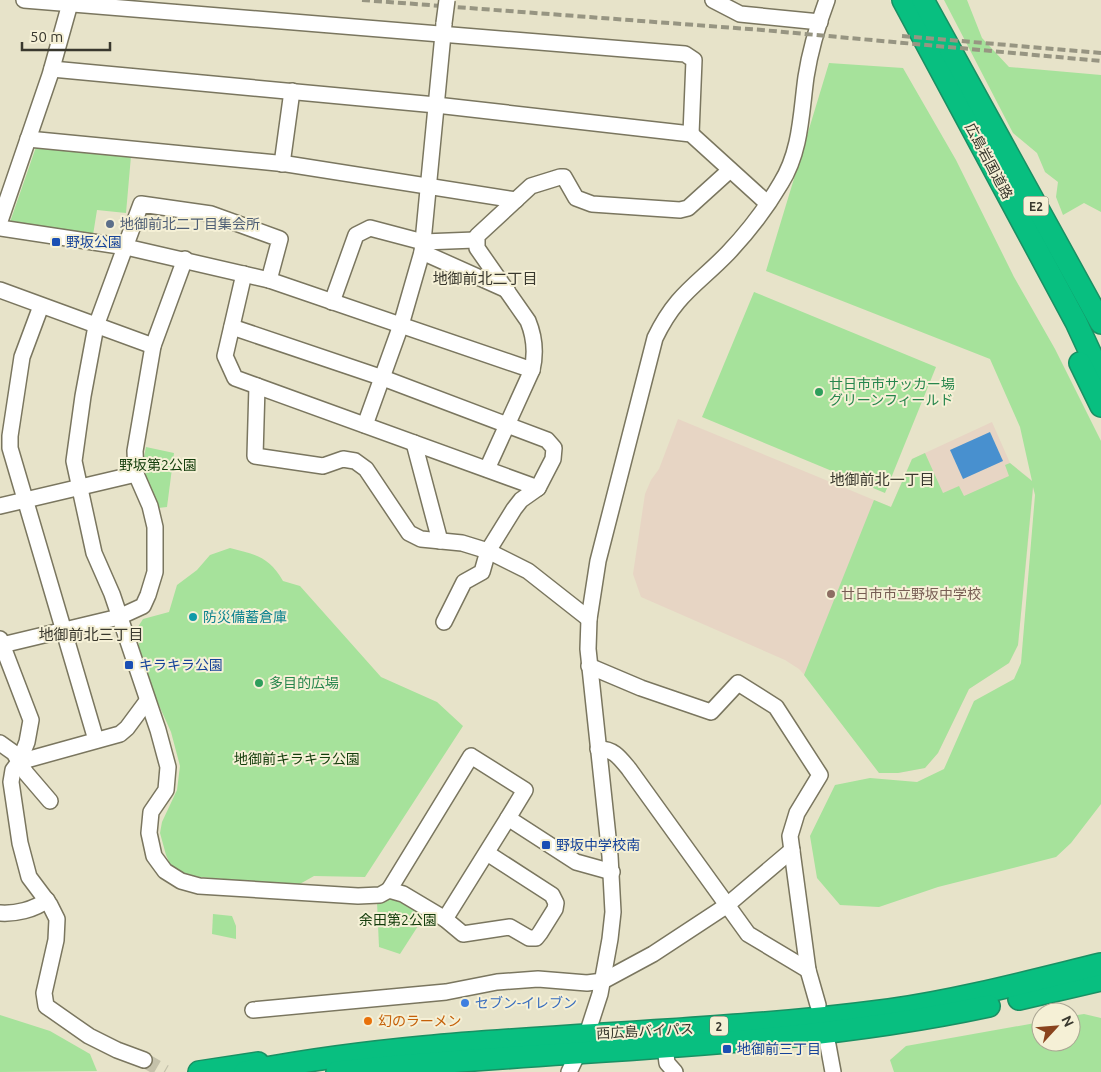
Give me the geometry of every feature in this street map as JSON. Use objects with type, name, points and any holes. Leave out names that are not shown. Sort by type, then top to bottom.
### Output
[{"type":"highway","name":"広島岩国道路","points":[[903,0],[968,102],[1099,319]]},
{"type":"highway","name":"広島岩国道路","points":[[923,0],[968,102],[998,178],[1076,322],[1101,376]]},
{"type":"highway","points":[[998,178],[1012,208],[1032,266],[1101,406]]},
{"type":"highway","name":"西広島バイパス","points":[[245,1072],[335,1065],[437,1061],[890,1009],[962,997],[1101,963]]},
{"type":"highway","name":"西広島バイパス","points":[[583,1043],[665,1047],[741,1043],[953,1014],[1101,980]]},
{"type":"highway","points":[[199,1072],[255,1064],[335,1065]]},
{"type":"street","points":[[24,0],[444,28],[685,54],[694,60],[690,134]]},
{"type":"street","points":[[366,425],[401,325],[423,247],[447,0]]},
{"type":"street","points":[[713,0],[732,5],[740,14],[820,22]]},
{"type":"street","points":[[569,1072],[583,1043],[603,981],[613,912],[612,872],[589,666],[589,619],[598,561],[655,338],[672,308],[682,295],[730,251],[781,184],[795,153],[806,75],[827,0]]},
{"type":"street","points":[[0,220],[52,69],[71,2]]},
{"type":"street","points":[[52,69],[436,105],[690,134],[767,203]]},
{"type":"street","points":[[282,164],[292,91]]},
{"type":"street","points":[[28,139],[282,164],[516,200]]},
{"type":"street","points":[[423,247],[475,240],[531,186],[560,177],[564,177],[570,183],[576,198],[592,204],[680,210],[688,208],[730,170]]},
{"type":"street","points":[[269,280],[280,239],[211,214],[141,204],[96,326],[83,396],[74,462],[94,553],[119,617],[168,767],[166,790],[151,812],[149,833],[154,856],[165,871],[181,881],[198,886],[358,896],[380,895],[389,890],[472,756],[525,790],[445,919]]},
{"type":"street","points":[[0,228],[126,247],[185,259],[269,280],[532,370]]},
{"type":"street","points":[[332,302],[356,236],[363,230],[370,228],[423,247],[508,290]]},
{"type":"street","points":[[475,240],[476,248],[508,290],[528,321],[533,332],[535,355],[532,370],[487,469]]},
{"type":"street","points":[[11,768],[27,742],[31,720],[1,642],[119,617],[143,606],[155,572],[155,527],[150,506],[136,474],[135,451],[153,346],[185,259]]},
{"type":"street","points":[[244,274],[225,356],[228,368],[234,378],[538,488]]},
{"type":"street","points":[[0,290],[153,346]]},
{"type":"street","points":[[41,306],[22,357],[10,436],[10,448],[96,740]]},
{"type":"street","points":[[232,327],[383,378],[507,424],[547,440],[554,448],[553,459],[538,488],[521,500],[488,551],[482,572],[464,582],[444,622]]},
{"type":"street","points":[[257,386],[255,456],[323,466],[343,459],[355,461],[366,469],[409,533],[421,539],[462,543],[488,551],[528,571],[589,619]]},
{"type":"street","points":[[414,442],[440,541]]},
{"type":"street","points":[[0,506],[136,474]]},
{"type":"street","points":[[589,666],[641,688],[711,712],[738,683],[776,707],[820,775],[797,813],[790,836],[808,970],[818,1005]]},
{"type":"street","points":[[11,768],[120,734],[128,728],[147,701]]},
{"type":"street","points":[[0,743],[14,753],[11,768],[13,804],[23,862],[28,878],[47,900],[58,920],[56,940],[44,993],[46,1006],[89,1036],[117,1050],[144,1060]]},
{"type":"street","points":[[598,749],[606,748],[617,755],[629,769],[748,934],[808,970]]},
{"type":"street","points":[[11,768],[50,801]]},
{"type":"street","points":[[508,818],[576,862],[612,872]]},
{"type":"street","points":[[253,1010],[446,992],[497,982],[538,979],[587,983],[603,981],[653,954],[726,906],[792,850]]},
{"type":"street","points":[[389,890],[403,894],[445,919],[463,934],[510,927],[529,938],[536,938],[555,909],[556,903],[552,895],[487,852]]},
{"type":"street","points":[[0,913],[9,913],[39,906],[47,900]]},
{"type":"street","points":[[828,1045],[833,1072]]},
{"type":"street","points":[[665,1047],[667,1063],[675,1072]]},
{"type":"shaded area","name":"廿日市市立野坂中学校","points":[[678,419],[891,507],[912,459],[992,422],[1010,463],[1034,482],[1018,645],[1009,663],[969,689],[938,753],[925,768],[898,773],[879,773],[812,683],[799,669],[785,660],[641,597],[633,574],[645,494],[651,480],[659,469]]},
{"type":"green space","points":[[944,0],[967,0],[982,38],[1009,67],[1101,75],[1101,212],[1084,203],[1063,215],[1056,197],[1058,182],[1045,172],[1037,153],[1013,133]]},
{"type":"green space","points":[[829,63],[903,68],[956,160],[1014,277],[1055,349],[1101,441],[1101,804],[1071,843],[1056,857],[938,887],[879,907],[840,905],[817,878],[810,836],[835,785],[870,778],[917,782],[944,769],[974,701],[1014,679],[1021,663],[1035,495],[1033,487],[1018,645],[1009,663],[969,689],[938,753],[925,768],[898,773],[879,773],[804,675],[874,500],[891,507],[912,459],[925,453],[943,493],[959,486],[964,496],[1009,476],[1005,465],[1010,463],[1032,481],[1020,427],[990,359],[766,271]]},
{"type":"green space","points":[[36,147],[131,156],[126,213],[97,210],[93,235],[10,222]]},
{"type":"green space","name":"廿日市市サッカー場 グリーンフィールド","points":[[754,292],[936,367],[885,493],[702,417]]},
{"type":"green space","name":"野坂第2公園","points":[[146,447],[174,453],[167,507],[158,508],[142,467]]},
{"type":"green space","name":"地御前キラキラ公園","points":[[230,548],[261,558],[273,567],[283,581],[300,586],[381,677],[437,702],[463,726],[365,877],[314,876],[298,885],[188,876],[170,864],[166,855],[160,833],[162,822],[177,790],[180,766],[171,732],[153,692],[139,650],[138,627],[143,619],[169,612],[177,585],[197,570],[210,555]]},
{"type":"green space","name":"余田第2公園","points":[[397,894],[427,912],[400,954],[379,947],[377,902]]},
{"type":"green space","points":[[213,914],[232,916],[236,926],[236,939],[212,934]]},
{"type":"green space","points":[[1081,1014],[1101,1018],[1101,1072],[894,1072],[890,1060],[906,1046],[1031,1024],[1031,1052],[1081,1052]]},
{"type":"green space","points":[[0,1015],[50,1031],[90,1054],[97,1071],[0,1072]]},
{"type":"water","points":[[990,432],[1003,461],[963,479],[950,450]]},
{"type":"tunnel","points":[[144,1060],[165,1072]]},
{"type":"railway","points":[[362,0],[762,30],[1101,61]]},
{"type":"railway","points":[[902,36],[1101,53]]},
{"type":"place","name":"地御前北二丁目集会所","points":[[110,224]]},
{"type":"place","name":"野坂公園","points":[[56,242]]},
{"type":"place","name":"廿日市市サッカー場 グリーンフィールド","points":[[819,392]]},
{"type":"place","name":"廿日市市立野坂中学校","points":[[831,594]]},
{"type":"place","name":"防災備蓄倉庫","points":[[193,617]]},
{"type":"place","name":"キラキラ公園","points":[[129,665]]},
{"type":"place","name":"多目的広場","points":[[259,683]]},
{"type":"place","name":"野坂中学校南","points":[[546,845]]},
{"type":"place","name":"セブン-イレブン","points":[[465,1003]]},
{"type":"place","name":"幻のラーメン","points":[[368,1021]]},
{"type":"place","name":"地御前三丁目","points":[[727,1049]]},
{"type":"district","name":"地御前北二丁目","points":[[485,278]]},
{"type":"district","name":"地御前北一丁目","points":[[882,479]]},
{"type":"district","name":"地御前北三丁目","points":[[91,634]]}]
